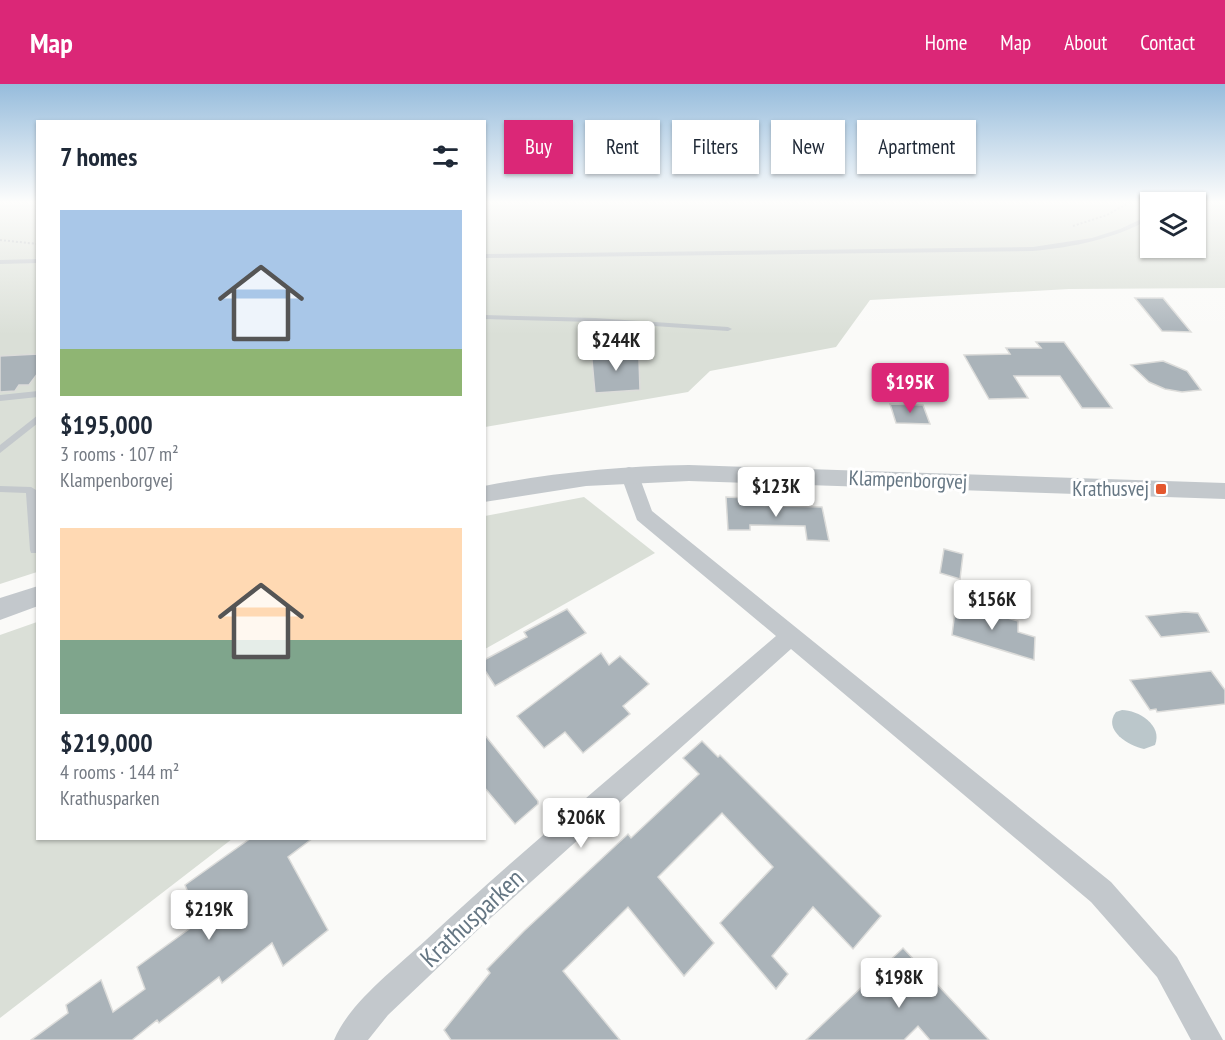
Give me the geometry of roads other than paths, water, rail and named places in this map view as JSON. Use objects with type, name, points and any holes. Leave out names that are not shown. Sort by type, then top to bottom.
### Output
[{"type":"street","name":"Klampenborgvej","points":[[486,494],[576,478],[629,473],[701,473],[1225,491]]},
{"type":"street","points":[[629,473],[644,515],[1101,892],[1167,967],[1208,1040]]},
{"type":"street","points":[[0,609],[36,597]]},
{"type":"street","name":"Krathusparken","points":[[349,1040],[378,1005],[474,914],[791,636]]},
{"type":"lane","points":[[486,256],[1033,249],[1054,247]]},
{"type":"lane","points":[[0,262],[36,261]]},
{"type":"lane","points":[[486,317],[595,320],[729,329]]},
{"type":"lane","points":[[0,398],[36,394]]},
{"type":"lane","points":[[0,450],[36,420]]},
{"type":"lane","points":[[0,489],[31,490],[35,549]]},
{"type":"place","name":"Krathusvej","points":[[1161,489]]}]
